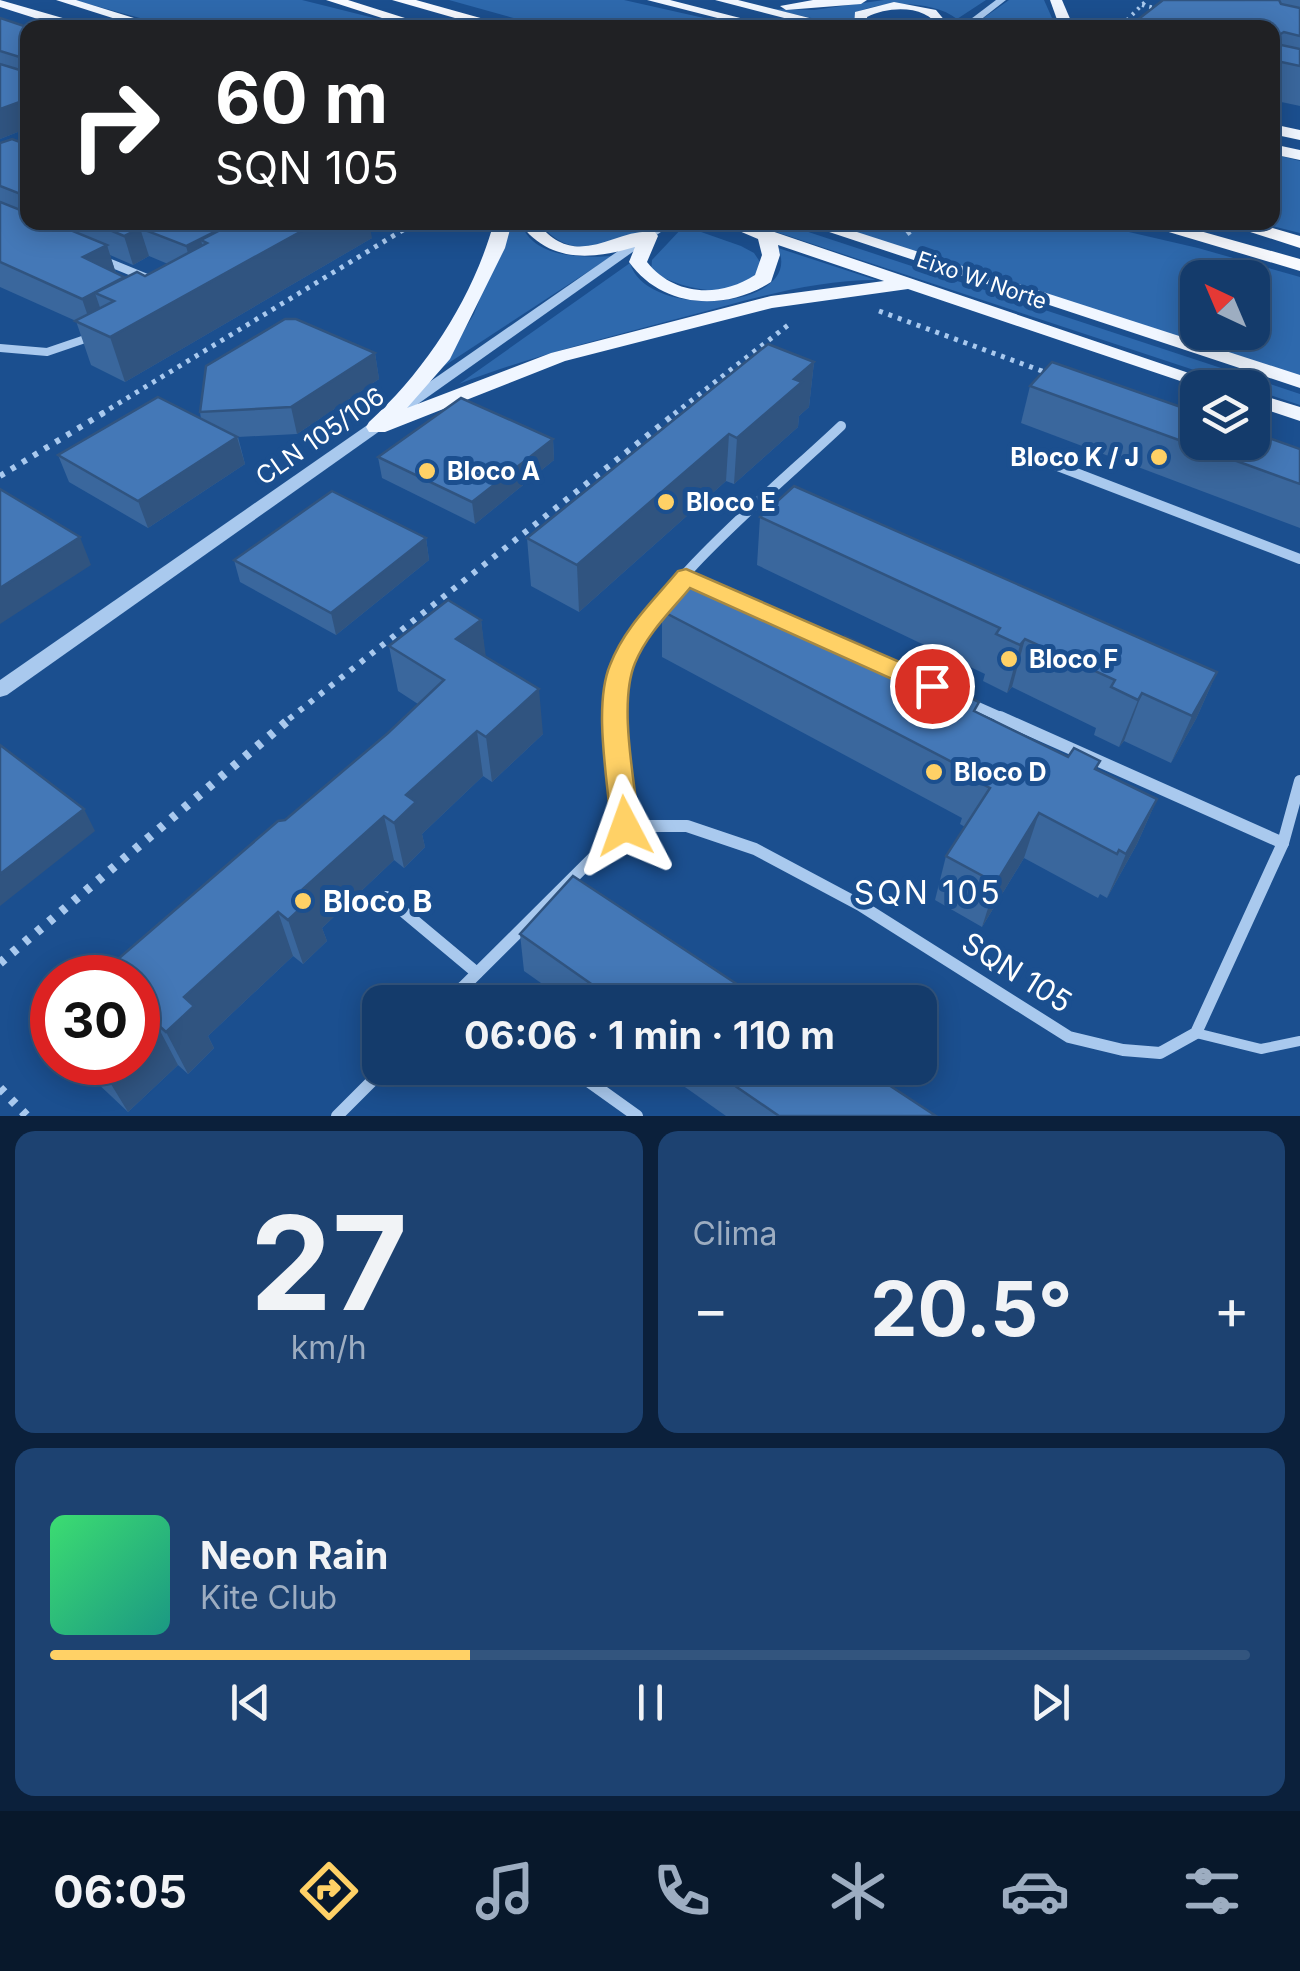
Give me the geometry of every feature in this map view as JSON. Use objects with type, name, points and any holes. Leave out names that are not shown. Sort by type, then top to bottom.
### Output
[{"type":"highway","points":[[333,0],[403,20]]},
{"type":"highway","points":[[399,0],[478,20]]},
{"type":"highway","points":[[440,0],[456,14]]},
{"type":"highway","points":[[1172,230],[1300,266]]},
{"type":"highway","points":[[1257,230],[1300,242]]},
{"type":"main road","points":[[62,0],[132,20]]},
{"type":"main road","points":[[653,0],[738,20]]},
{"type":"main road","points":[[721,0],[808,20]]},
{"type":"main road","points":[[755,8],[861,0]]},
{"type":"main road","points":[[0,4],[55,20]]},
{"type":"main road","points":[[860,20],[864,12],[897,6],[931,12],[941,20]]},
{"type":"main road","points":[[378,426],[440,359],[496,248],[501,230]]},
{"type":"main road","points":[[535,230],[549,243],[589,252],[615,249],[648,236]]},
{"type":"main road","name":"Eixo W Norte","points":[[749,230],[1180,374]]},
{"type":"main road","name":"Eixo W Norte","points":[[832,230],[1300,382]]},
{"type":"main road","points":[[648,236],[638,262],[645,273],[667,288],[696,296],[732,294],[755,286],[770,265],[766,236]]},
{"type":"main road","points":[[378,426],[558,357],[771,302],[912,282]]},
{"type":"main road","points":[[1270,404],[1300,414]]},
{"type":"street","points":[[974,20],[1002,0]]},
{"type":"street","name":"CLN 105/106","points":[[0,690],[657,230]]},
{"type":"street","points":[[89,254],[160,283]]},
{"type":"street","points":[[0,348],[47,352],[96,335]]},
{"type":"street","points":[[465,985],[625,826],[615,699],[621,667],[638,634],[686,577],[841,426]]},
{"type":"street","points":[[1029,455],[1296,557]]},
{"type":"street","points":[[686,577],[704,585]]},
{"type":"street","points":[[867,658],[1283,844]]},
{"type":"street","points":[[1196,1033],[1283,844],[1300,781]]},
{"type":"street","name":"SQN 105","points":[[625,826],[687,826],[755,849],[860,904],[1069,1037],[1123,1050],[1160,1052],[1196,1033]]},
{"type":"street","points":[[386,897],[477,973]]},
{"type":"street","points":[[338,1116],[368,1085]]},
{"type":"street","points":[[594,1085],[637,1116]]},
{"type":"lane","points":[[1196,1033],[1255,1050],[1286,1048],[1300,1040]]},
{"type":"path","points":[[1128,20],[1147,0]]},
{"type":"path","points":[[1142,5],[1165,10]]},
{"type":"path","points":[[0,476],[403,230]]},
{"type":"path","points":[[867,307],[1054,376]]},
{"type":"path","points":[[0,962],[354,665],[802,316]]},
{"type":"path","points":[[0,1088],[28,1116]]},
{"type":"shaded area","points":[[74,0],[302,0],[382,20],[147,20]]},
{"type":"shaded area","points":[[449,0],[624,0],[713,20],[521,20]]},
{"type":"shaded area","points":[[884,0],[986,0],[957,19],[935,8],[907,4],[866,9],[855,13],[855,20],[820,20],[771,9],[814,10]]},
{"type":"shaded area","points":[[1009,0],[1044,0],[1053,20],[981,20]]},
{"type":"shaded area","points":[[1280,156],[1300,161],[1300,233],[1280,228]]},
{"type":"shaded area","points":[[505,230],[524,230],[536,243],[559,253],[612,256],[441,368],[474,314]]},
{"type":"shaded area","points":[[547,230],[644,230],[597,246],[566,244]]},
{"type":"shaded area","points":[[680,230],[695,230],[741,246],[754,253],[762,265],[740,286],[711,290],[679,284],[651,272],[652,260]]},
{"type":"shaded area","points":[[770,230],[802,230],[1227,370],[1194,370]]},
{"type":"shaded area","points":[[849,230],[1120,230],[1240,260],[1180,260],[1180,337]]},
{"type":"shaded area","points":[[778,248],[876,280],[826,284],[753,299],[569,348],[459,384],[630,263],[642,282],[664,294],[692,300],[721,300],[748,295],[769,284],[780,269]]},
{"type":"shaded area","points":[[1270,268],[1300,277],[1300,376],[1220,350],[1270,350]]},
{"type":"shaded area","points":[[1270,384],[1300,394],[1300,405],[1270,395]]},
{"type":"building","points":[[1163,0],[1279,0],[1281,4],[1300,8],[1300,36],[1280,34],[1280,20],[1137,20]]},
{"type":"building","points":[[0,18],[20,25],[20,57],[0,51]]},
{"type":"building","points":[[1280,43],[1300,49],[1300,66],[1280,62]]},
{"type":"building","points":[[0,64],[20,70],[20,102],[0,109]]},
{"type":"building","points":[[12,139],[20,142],[20,194],[0,186],[0,143]]},
{"type":"building","points":[[0,202],[20,210],[20,230],[70,230],[107,245],[83,257],[124,277],[82,299],[0,262]]},
{"type":"building","points":[[110,230],[136,230],[124,236]]},
{"type":"building","points":[[145,230],[218,230],[186,246]]},
{"type":"building","points":[[220,230],[304,230],[110,337],[75,321],[114,301],[95,293],[137,272],[145,276],[207,243],[201,240]]},
{"type":"building","points":[[285,319],[296,319],[375,353],[291,407],[200,412],[206,366]]},
{"type":"building","points":[[768,344],[814,362],[794,379],[802,382],[737,438],[729,434],[577,565],[527,538]]},
{"type":"building","points":[[1052,362],[1180,407],[1180,440],[1030,386]]},
{"type":"building","points":[[158,397],[237,437],[138,501],[58,455]]},
{"type":"building","name":"Bloco A","points":[[461,398],[553,439],[472,502],[378,457]]},
{"type":"building","points":[[1270,438],[1300,449],[1300,484],[1234,460],[1270,460]]},
{"type":"building","points":[[794,486],[1217,672],[1192,716],[1142,693],[1138,700],[1111,687],[1115,680],[1025,639],[1020,645],[996,634],[1000,628],[760,517]]},
{"type":"building","points":[[0,489],[80,537],[0,588]]},
{"type":"building","points":[[332,491],[426,538],[331,613],[234,560]]},
{"type":"building","points":[[701,575],[839,643],[845,636],[869,648],[863,655],[948,697],[954,690],[979,702],[974,711],[1068,757],[1074,748],[1100,761],[1095,769],[1157,799],[1126,854],[1119,850],[1117,854],[1039,813],[996,883],[946,856],[990,788],[972,779],[975,774],[662,611]]},
{"type":"building","points":[[448,600],[481,620],[456,639],[539,689],[486,737],[477,731],[406,795],[416,802],[394,823],[384,816],[303,889],[313,897],[288,920],[278,912],[184,997],[194,1006],[166,1032],[160,1027],[160,955],[123,955],[278,821],[285,820],[388,733],[444,680],[389,646]]},
{"type":"building","points":[[0,745],[84,809],[0,874]]},
{"type":"building","points":[[573,876],[738,985],[593,985],[520,934]]},
{"type":"building","points":[[734,1085],[889,1085],[936,1116],[779,1116]]},
{"type":"place","name":"Bloco K / J","points":[[1159,457]]},
{"type":"place","name":"Bloco A","points":[[427,471]]},
{"type":"place","name":"Bloco E","points":[[666,502]]},
{"type":"place","name":"Bloco F","points":[[1009,659]]},
{"type":"place","name":"Bloco D","points":[[934,772]]},
{"type":"place","name":"Bloco B","points":[[303,901]]},
{"type":"district","name":"SQN 105","points":[[928,892]]},
{"type":"route","points":[[625,826],[615,699],[621,667],[638,634],[686,577],[932,686]]}]
